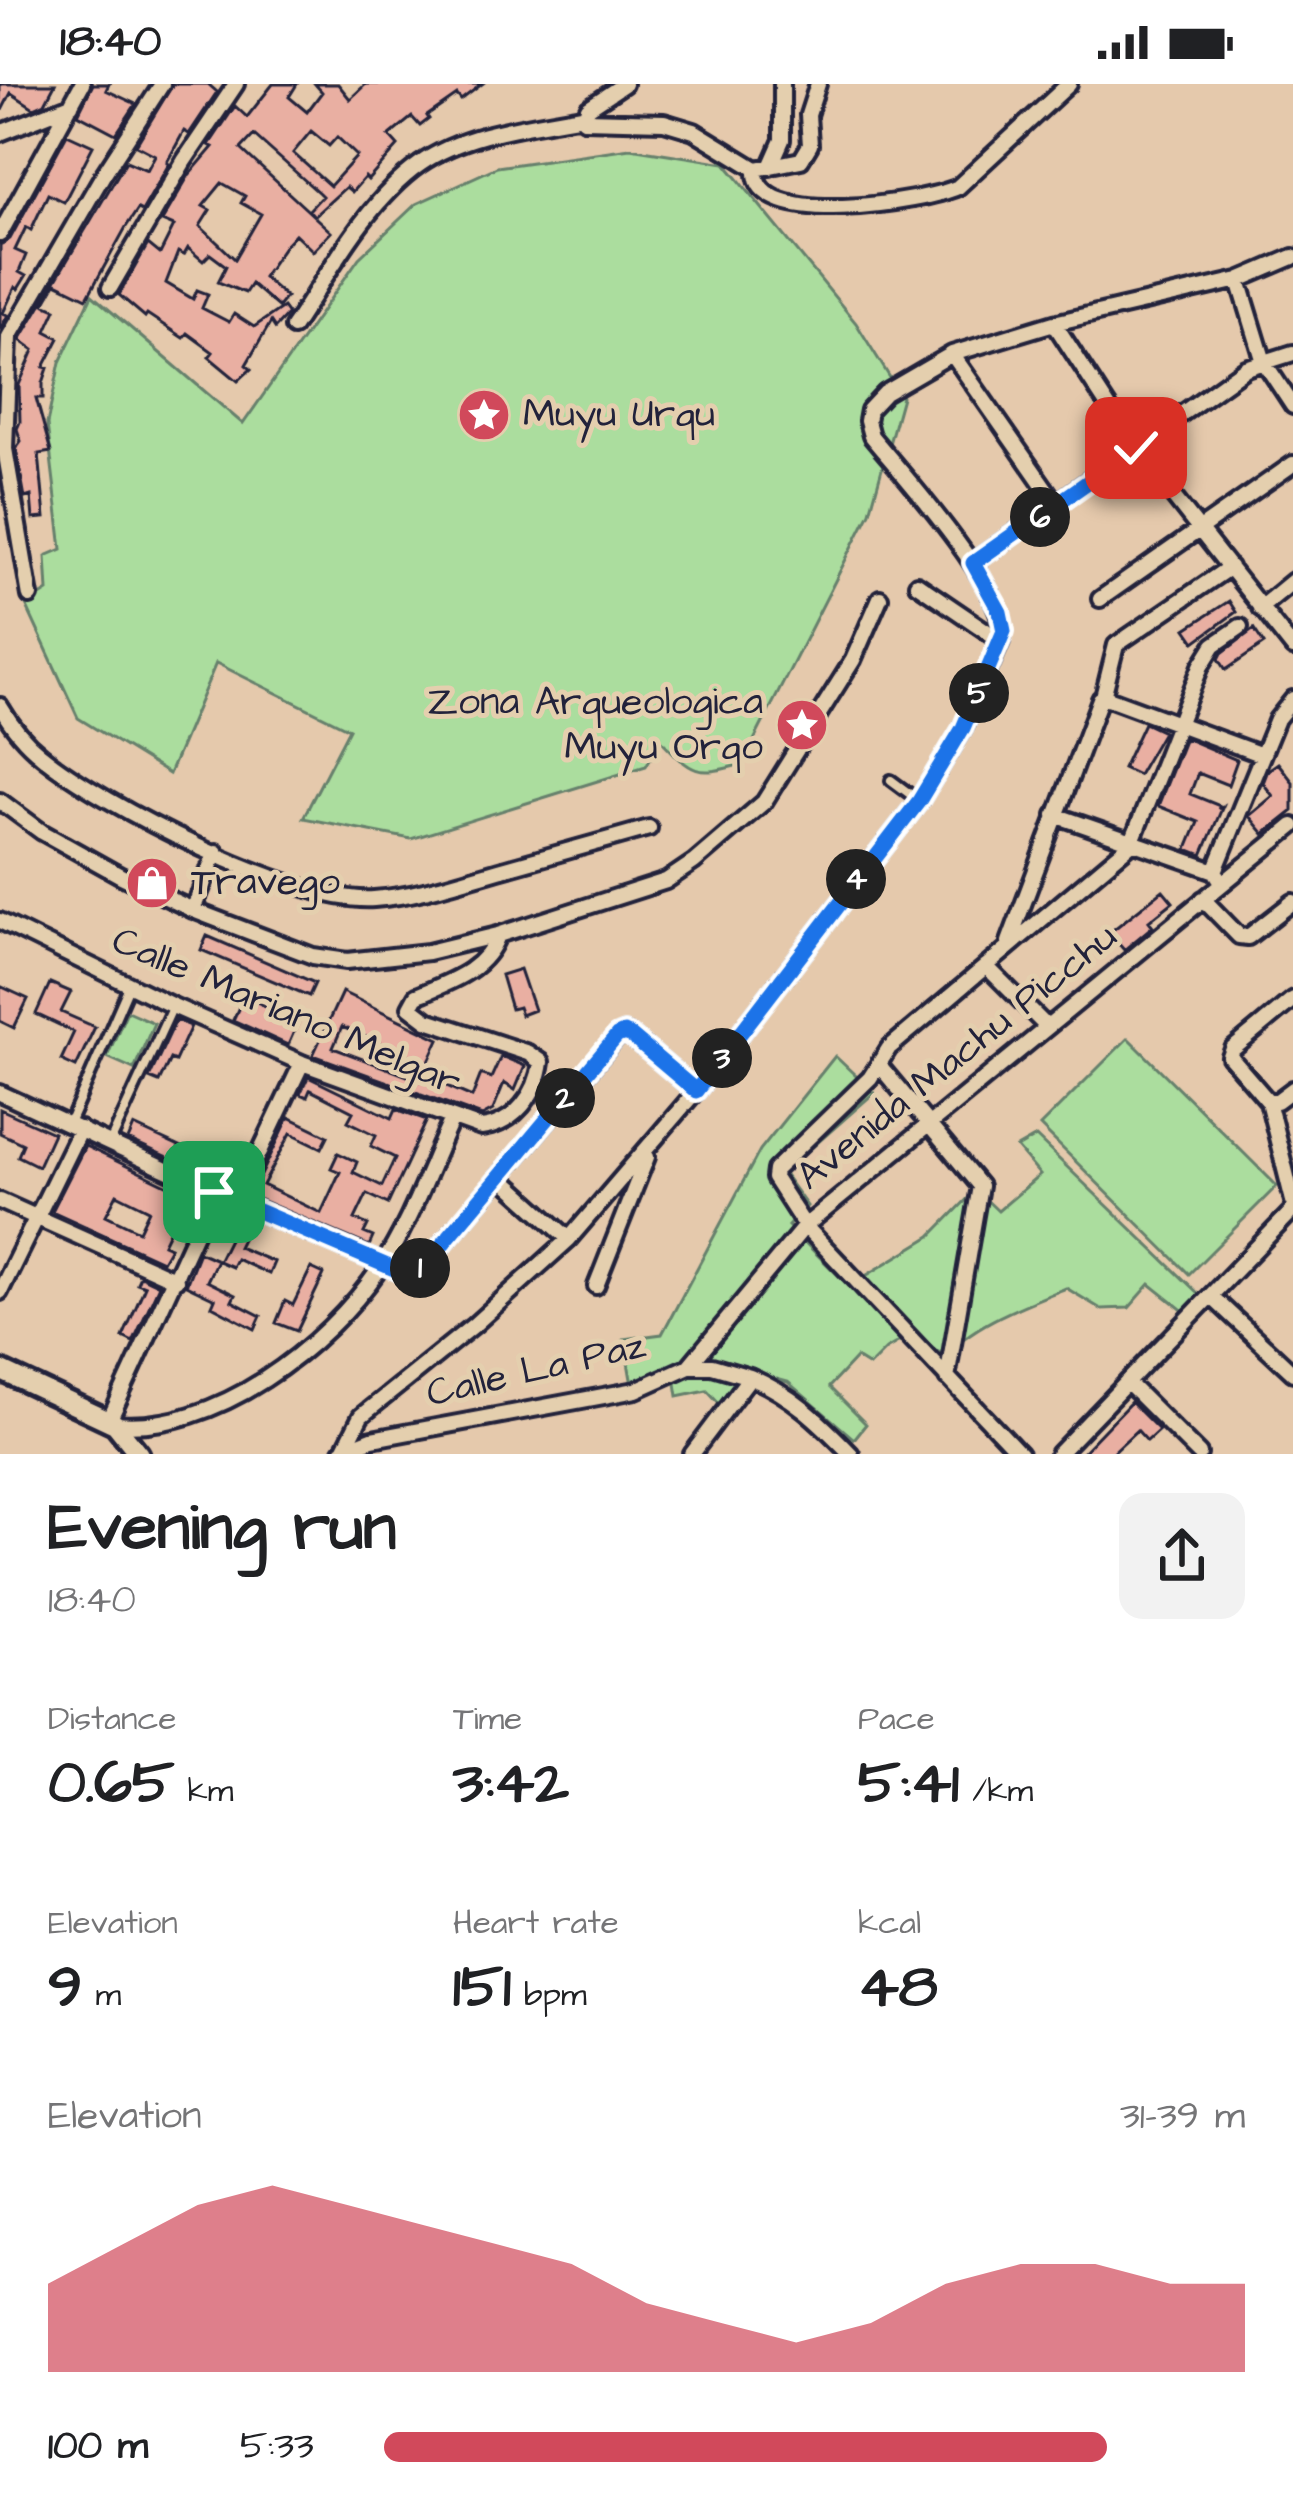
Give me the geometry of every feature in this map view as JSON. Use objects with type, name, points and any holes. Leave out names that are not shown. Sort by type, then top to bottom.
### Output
[{"type":"street","points":[[0,234],[82,84]]},
{"type":"street","points":[[30,596],[5,449],[9,337],[162,84]]},
{"type":"street","points":[[110,288],[184,161],[236,84]]},
{"type":"street","points":[[292,327],[376,207],[421,164],[485,135],[582,116],[624,84]]},
{"type":"street","points":[[782,84],[782,140],[757,184],[799,205],[826,208],[938,196],[958,187],[1069,84]]},
{"type":"street","points":[[582,116],[590,123],[664,122],[694,131],[763,168],[795,163],[805,155],[810,145],[808,115],[818,84]]},
{"type":"street","points":[[0,133],[71,105]]},
{"type":"street","points":[[342,1451],[361,1416],[474,1325],[569,1239],[652,1145],[919,801],[963,728],[999,647],[1004,631],[1000,612],[973,563],[871,436],[869,410],[885,393],[952,354],[1054,323],[1239,280],[1293,257]]},
{"type":"street","points":[[1239,280],[1264,362],[1293,406]]},
{"type":"street","points":[[1054,323],[1136,448],[1293,648]]},
{"type":"street","points":[[973,563],[1246,368],[1293,353]]},
{"type":"street","points":[[952,354],[1057,505]]},
{"type":"street","points":[[1100,599],[1293,464]]},
{"type":"street","points":[[1008,944],[1103,697],[1116,645],[1230,567]]},
{"type":"street","points":[[1260,608],[1293,581]]},
{"type":"street","points":[[917,584],[999,647]]},
{"type":"street","points":[[0,801],[42,832],[193,910],[313,956],[347,961],[428,952],[498,935],[666,881],[764,802],[853,660],[880,598]]},
{"type":"street","points":[[1020,1454],[805,1226],[774,1178],[776,1170],[879,1065],[889,1048],[1131,844],[1201,666],[1214,645],[1240,627]]},
{"type":"street","points":[[1103,697],[1262,755]]},
{"type":"street","points":[[1055,815],[1219,877],[1262,755],[1277,719],[1293,699]]},
{"type":"street","points":[[0,706],[15,731],[41,756],[126,813],[334,897],[370,900],[419,893],[649,828]]},
{"type":"street","name":"Avenida Machu Picchu","points":[[689,1366],[805,1226],[1202,899],[1219,877],[1293,826]]},
{"type":"street","points":[[193,910],[216,852]]},
{"type":"street","points":[[1202,899],[1239,937],[1248,937],[1293,902]]},
{"type":"street","name":"Calle Mariano Melgar","points":[[0,921],[129,986],[302,1063],[481,1128],[496,1125],[523,1108],[541,1062],[528,1053],[427,1020],[410,1006],[416,996],[482,963],[492,953],[498,935]]},
{"type":"street","points":[[986,965],[1046,1026]]},
{"type":"street","points":[[1292,1002],[1232,1049],[1230,1057],[1268,1101],[1293,1201]]},
{"type":"street","points":[[0,1093],[406,1274],[426,1264],[624,1033],[696,1091]]},
{"type":"street","points":[[236,1202],[302,1063]]},
{"type":"street","points":[[879,1065],[980,1186],[947,1378]]},
{"type":"street","points":[[1268,1101],[1293,1089]]},
{"type":"street","points":[[3,1378],[112,1423],[135,1426],[182,1418],[245,1391],[327,1334],[382,1265],[452,1119]]},
{"type":"street","points":[[0,1292],[75,1126]]},
{"type":"street","points":[[596,1286],[652,1145]]},
{"type":"street","points":[[499,1176],[569,1239]]},
{"type":"street","points":[[112,1423],[214,1192]]},
{"type":"street","points":[[0,1201],[176,1280]]},
{"type":"street","points":[[1058,1454],[1293,1210]]},
{"type":"street","points":[[1212,1297],[1293,1373]]},
{"type":"street","name":"Calle La Paz","points":[[342,1451],[372,1439],[636,1390],[689,1366],[712,1366],[789,1395],[850,1454]]},
{"type":"street","points":[[692,1454],[750,1377]]},
{"type":"street","points":[[1127,1382],[1199,1454]]},
{"type":"street","points":[[112,1423],[138,1453]]},
{"type":"lane","points":[[891,780],[919,801]]},
{"type":"lane","points":[[75,1126],[129,986]]},
{"type":"lane","points":[[110,1143],[173,1006]]},
{"type":"green space","points":[[630,148],[725,163],[856,323],[902,397],[870,512],[742,764],[697,770],[661,740],[646,766],[411,839],[303,818],[349,729],[216,663],[169,774],[78,718],[26,605],[48,591],[46,556],[62,549],[47,424],[60,362],[92,295],[243,424],[359,258],[416,204],[497,167]]},
{"type":"green space","points":[[127,1011],[154,1023],[134,1069],[107,1057]]},
{"type":"green space","points":[[1128,1038],[1277,1186],[1189,1274],[1040,1126]]},
{"type":"green space","points":[[835,1056],[874,1093],[783,1173],[807,1206],[788,1226],[849,1286],[931,1236],[976,1190],[998,1211],[1040,1175],[1017,1148],[1036,1137],[1201,1296],[1186,1313],[1150,1284],[1129,1308],[1101,1309],[1066,1288],[985,1325],[944,1357],[915,1332],[869,1366],[856,1358],[829,1387],[866,1424],[854,1439],[788,1382],[773,1378],[739,1383],[723,1407],[707,1390],[678,1396],[675,1377],[632,1385],[624,1339],[662,1334],[760,1150]]},
{"type":"building","points":[[0,84],[55,84],[45,103],[34,108],[11,93],[0,114]]},
{"type":"building","points":[[93,84],[109,84],[106,90],[136,104],[116,134],[78,114]]},
{"type":"building","points":[[173,84],[208,84],[217,92],[189,134],[184,131],[142,211],[138,209],[126,227],[87,298],[56,283],[44,304],[56,309],[46,331],[59,338],[44,367],[48,368],[43,398],[36,398],[51,452],[39,454],[45,518],[33,519],[16,448],[21,441],[19,385],[34,350],[20,340],[126,161],[147,170],[155,155],[136,145]]},
{"type":"building","points":[[273,84],[297,84],[289,97],[307,112],[322,92],[315,84],[338,84],[350,99],[366,84],[482,84],[461,100],[457,95],[420,126],[412,117],[389,136],[398,146],[368,180],[365,177],[352,192],[346,187],[314,216],[309,210],[322,196],[319,193],[254,135],[241,149],[331,232],[313,251],[295,234],[285,245],[263,277],[286,297],[278,307],[251,284],[245,293],[218,282],[226,266],[210,254],[203,261],[188,248],[184,255],[178,252],[166,283],[193,299],[197,290],[208,294],[202,308],[229,322],[234,314],[254,327],[283,307],[288,314],[275,328],[271,322],[246,365],[251,369],[238,381],[209,357],[213,352],[187,333],[183,338],[145,317],[119,295],[148,244],[160,254],[174,226],[162,221],[235,106],[247,117]],"holes":[[[311,131],[329,146],[337,137],[357,156],[330,186],[293,153]],[[222,183],[245,196],[241,203],[261,214],[235,259],[200,226],[210,210],[203,206]]]},
{"type":"building","points":[[67,134],[93,146],[64,202],[48,194],[31,230],[26,227],[15,250],[26,255],[19,272],[26,276],[15,287],[0,330],[0,245],[10,239]]},
{"type":"building","points":[[1229,601],[1236,612],[1195,642],[1186,629]]},
{"type":"building","points":[[1254,629],[1264,644],[1226,670],[1219,659],[1222,653]]},
{"type":"building","points":[[1144,723],[1163,732],[1138,775],[1123,768]]},
{"type":"building","points":[[1185,738],[1237,760],[1228,785],[1198,773],[1190,794],[1220,806],[1218,809],[1223,806],[1202,855],[1187,849],[1198,822],[1158,806]]},
{"type":"building","points":[[1278,763],[1293,782],[1293,811],[1264,834],[1249,816],[1273,796],[1263,783],[1268,770]]},
{"type":"building","points":[[1163,890],[1173,902],[1124,950],[1109,933]]},
{"type":"building","points":[[207,936],[315,983],[309,996],[201,950]]},
{"type":"building","points":[[520,969],[534,1010],[521,1015],[518,1007],[511,1009],[501,975]]},
{"type":"building","points":[[50,983],[71,992],[61,1012],[95,1027],[76,1067],[61,1060],[74,1032],[36,1014]]},
{"type":"building","points":[[0,986],[28,999],[14,1028],[0,1021]]},
{"type":"building","points":[[342,992],[439,1039],[428,1063],[342,1027],[333,1048],[421,1081],[428,1065],[440,1071],[435,1081],[472,1097],[481,1074],[491,1078],[501,1056],[525,1066],[515,1090],[504,1083],[493,1110],[482,1116],[313,1055]]},
{"type":"building","points":[[244,996],[300,1018],[288,1045],[233,1020]]},
{"type":"building","points":[[176,1020],[191,1026],[159,1082],[149,1078]]},
{"type":"building","points":[[308,1077],[392,1118],[396,1109],[427,1120],[388,1204],[367,1194],[355,1219],[368,1225],[364,1233],[373,1237],[369,1246],[251,1196],[289,1117],[328,1136],[322,1148],[291,1133],[263,1185],[321,1213],[340,1172],[331,1168],[338,1153],[357,1162],[353,1172],[382,1186],[395,1158],[371,1146],[376,1135],[348,1121],[353,1112],[310,1090],[307,1097],[300,1094]]},
{"type":"building","points":[[0,1109],[53,1133],[38,1166],[18,1156],[23,1144],[0,1133]]},
{"type":"building","points":[[134,1126],[192,1153],[185,1166],[128,1140]]},
{"type":"building","points":[[85,1146],[187,1195],[163,1244],[170,1247],[162,1261],[52,1211]],"holes":[[[117,1194],[149,1210],[139,1231],[106,1215]]]},
{"type":"building","points":[[219,1207],[251,1220],[238,1247],[274,1262],[269,1274],[236,1259],[232,1267],[218,1261],[230,1237],[210,1228]]},
{"type":"building","points":[[199,1252],[217,1260],[207,1281],[261,1316],[255,1329],[212,1306],[215,1299],[186,1285]]},
{"type":"building","points":[[311,1268],[324,1274],[297,1331],[276,1323],[285,1301],[293,1305]]},
{"type":"building","points":[[140,1276],[159,1285],[133,1342],[123,1337],[145,1286],[137,1283]]},
{"type":"building","points":[[1131,1402],[1159,1430],[1147,1441],[1137,1430],[1111,1454],[1081,1454]]},
{"type":"place","name":"Muyu Urqu","points":[[484,415]]},
{"type":"place","name":"Zona Arqueologica Muyu Orqo","points":[[802,725]]},
{"type":"place","name":"Travego","points":[[152,883]]},
{"type":"route","points":[[214,1192],[406,1274],[426,1264],[617,1036],[631,1036],[696,1091],[919,801],[963,728],[1004,631],[1000,612],[973,563],[1136,448]]}]
